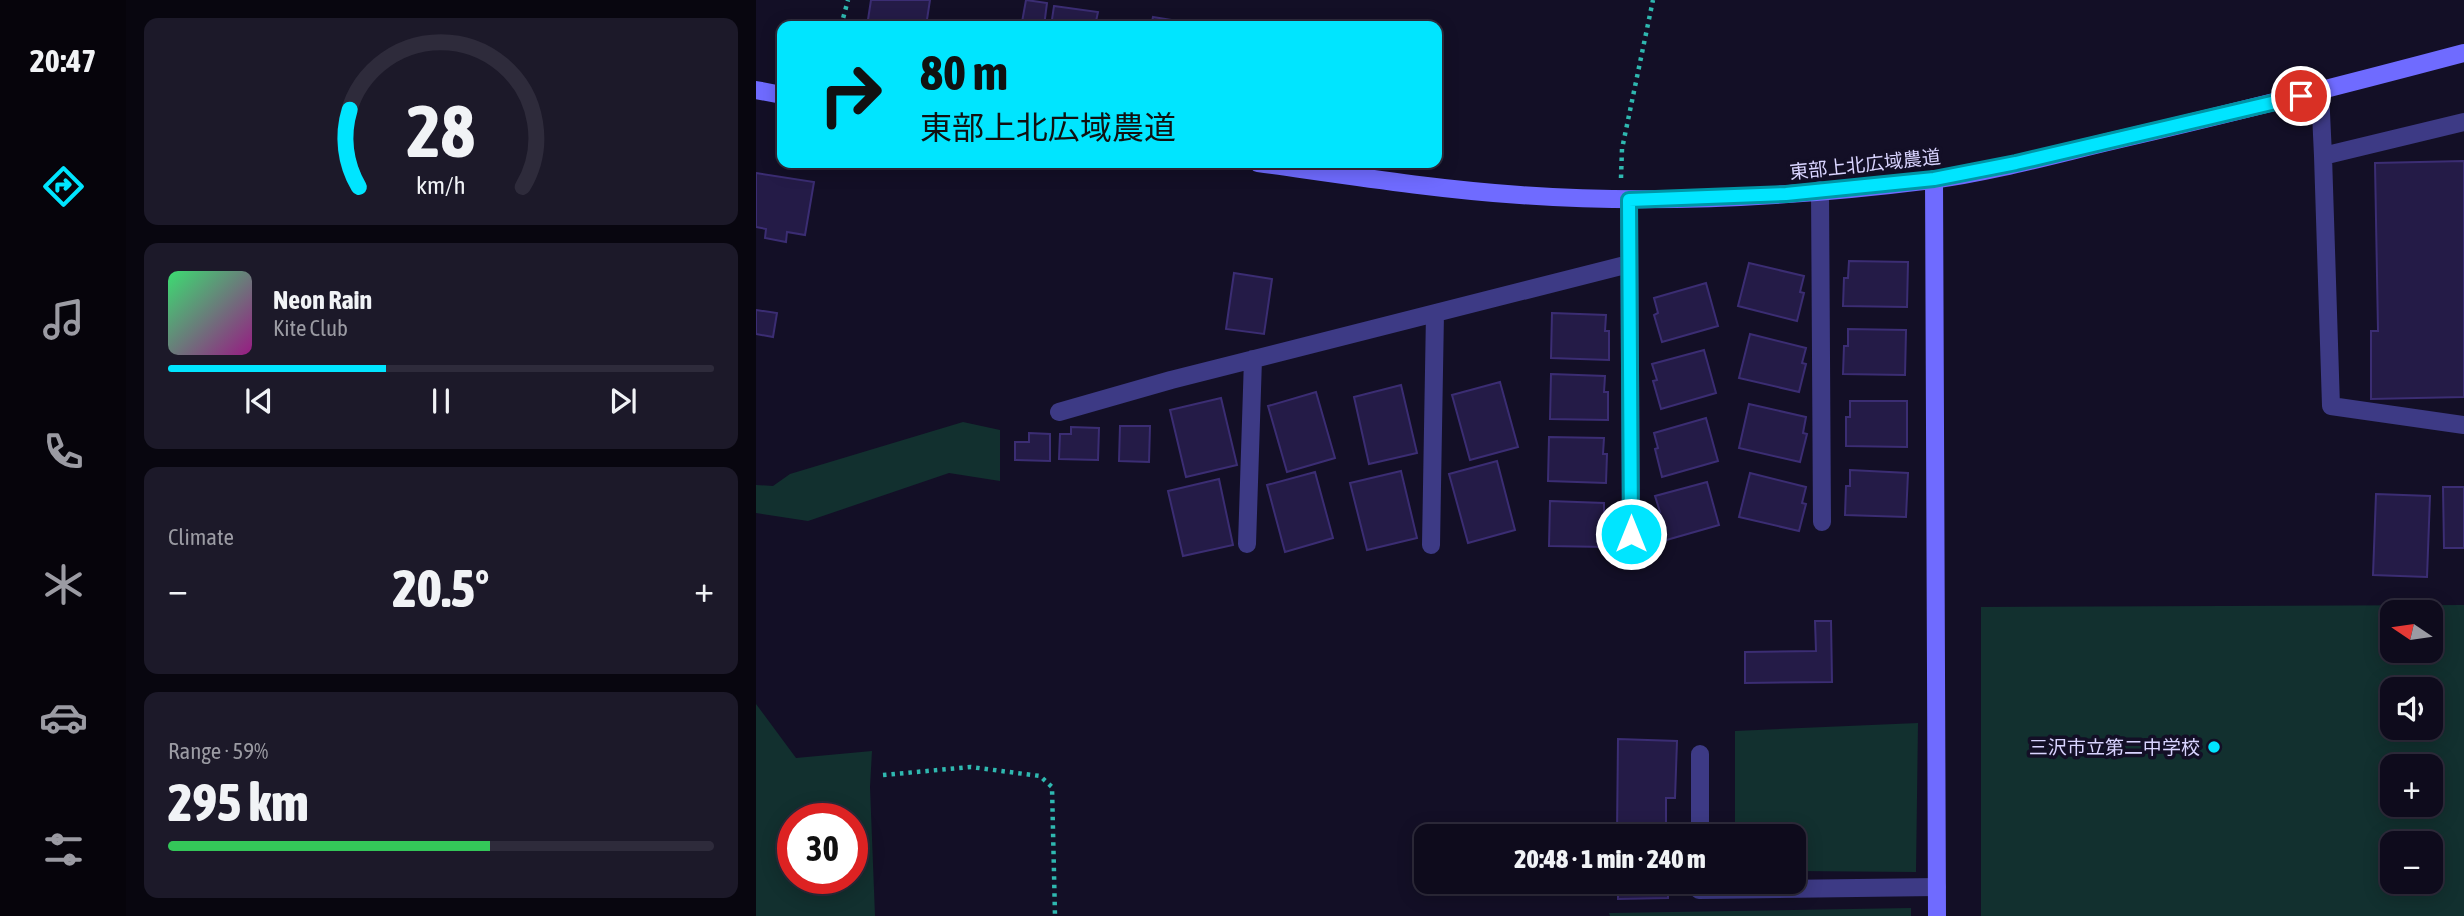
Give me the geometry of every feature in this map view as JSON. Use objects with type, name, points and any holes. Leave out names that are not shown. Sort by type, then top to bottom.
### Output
[{"type":"street","name":"東部上北広域農道","points":[[1293,168],[1398,183],[1521,195],[1625,200],[1786,194],[1934,179],[2029,160],[2320,91],[2464,53]]},
{"type":"street","points":[[756,90],[777,94]]},
{"type":"street","points":[[2320,91],[2331,406],[2464,425]]},
{"type":"street","points":[[2323,156],[2464,122]]},
{"type":"street","points":[[1934,179],[1937,916]]},
{"type":"street","points":[[1820,190],[1822,522]]},
{"type":"street","points":[[1625,200],[1629,264],[1631,534]]},
{"type":"street","points":[[1059,412],[1171,380],[1629,264]]},
{"type":"street","points":[[1431,545],[1435,313]]},
{"type":"street","points":[[1247,544],[1253,359]]},
{"type":"street","points":[[1699,824],[1700,754]]},
{"type":"street","points":[[1806,889],[1937,887]]},
{"type":"path","points":[[842,21],[848,0]]},
{"type":"path","points":[[1625,200],[1622,149],[1653,0]]},
{"type":"path","points":[[883,775],[971,767],[1040,776],[1052,787],[1055,916]]},
{"type":"green space","points":[[963,422],[1000,430],[1000,481],[949,473],[808,521],[756,513],[756,485],[773,486],[790,474]]},
{"type":"green space","name":"三沢市立第二中学校","points":[[2380,605],[2380,663],[2443,663],[2443,605],[2464,605],[2464,916],[1981,916],[1981,607]]},
{"type":"green space","points":[[756,704],[796,758],[872,751],[870,787],[875,916],[756,916]]},
{"type":"green space","points":[[1918,723],[1916,872],[1806,871],[1806,824],[1735,824],[1735,731]]},
{"type":"green space","points":[[1911,908],[1911,916],[1610,916],[1609,913]]},
{"type":"building","points":[[871,0],[930,0],[927,21],[868,21]]},
{"type":"building","points":[[1026,0],[1047,3],[1045,21],[1022,21]]},
{"type":"building","points":[[1054,6],[1098,12],[1096,21],[1052,21]]},
{"type":"building","points":[[1153,17],[1178,21],[1152,21]]},
{"type":"building","points":[[2464,161],[2464,397],[2371,399],[2371,331],[2378,331],[2375,163]]},
{"type":"building","points":[[756,173],[814,182],[805,235],[787,232],[786,242],[765,238],[766,229],[756,227]]},
{"type":"building","points":[[1849,261],[1908,262],[1907,307],[1843,306],[1844,278],[1848,278]]},
{"type":"building","points":[[1749,263],[1804,276],[1800,292],[1804,293],[1797,321],[1738,306]]},
{"type":"building","points":[[1234,273],[1272,279],[1264,334],[1226,329]]},
{"type":"building","points":[[1706,283],[1718,326],[1662,342],[1654,315],[1658,313],[1654,298]]},
{"type":"building","points":[[756,310],[777,313],[773,337],[756,334]]},
{"type":"building","points":[[1552,313],[1606,315],[1609,360],[1551,358]]},
{"type":"building","points":[[1848,329],[1906,330],[1905,375],[1843,374]]},
{"type":"building","points":[[1750,334],[1806,348],[1802,363],[1806,364],[1799,392],[1739,378]]},
{"type":"building","points":[[1704,350],[1716,393],[1661,409],[1653,381],[1657,380],[1652,364]]},
{"type":"building","points":[[1551,374],[1605,376],[1608,420],[1550,419]]},
{"type":"building","points":[[1500,382],[1518,447],[1470,460],[1452,395]]},
{"type":"building","points":[[1401,385],[1417,453],[1369,464],[1354,397]]},
{"type":"building","points":[[1316,392],[1335,458],[1287,472],[1268,406]]},
{"type":"building","points":[[1221,398],[1237,465],[1186,477],[1170,410]]},
{"type":"building","points":[[1850,401],[1907,401],[1907,447],[1846,446],[1846,417],[1850,417]]},
{"type":"building","points":[[1749,404],[1806,417],[1803,433],[1807,434],[1800,462],[1739,448]]},
{"type":"building","points":[[1706,418],[1718,461],[1662,477],[1654,433]]},
{"type":"building","points":[[1120,426],[1150,426],[1149,462],[1119,461]]},
{"type":"building","points":[[1071,427],[1099,428],[1098,460],[1059,459],[1060,434],[1071,434]]},
{"type":"building","points":[[1029,433],[1050,434],[1050,461],[1015,460],[1015,442],[1029,442]]},
{"type":"building","points":[[1549,437],[1604,438],[1603,454],[1607,454],[1606,483],[1548,481]]},
{"type":"building","points":[[1497,461],[1515,530],[1468,543],[1449,474]]},
{"type":"building","points":[[1850,470],[1908,473],[1906,517],[1845,515],[1846,486],[1850,486]]},
{"type":"building","points":[[1401,471],[1417,538],[1367,550],[1350,483]]},
{"type":"building","points":[[1315,472],[1333,538],[1285,552],[1267,485]]},
{"type":"building","points":[[1750,473],[1806,487],[1802,503],[1806,504],[1799,531],[1739,517]]},
{"type":"building","points":[[1219,479],[1233,545],[1183,556],[1168,491]]},
{"type":"building","points":[[1707,482],[1719,525],[1663,541],[1655,513],[1660,512],[1655,496]]},
{"type":"building","points":[[2443,487],[2464,487],[2464,548],[2444,548]]},
{"type":"building","points":[[2376,494],[2430,496],[2427,577],[2373,575]]},
{"type":"building","points":[[1550,501],[1604,503],[1604,519],[1608,519],[1607,547],[1549,546]]},
{"type":"building","points":[[1815,621],[1831,621],[1832,682],[1745,683],[1745,652],[1816,651]]},
{"type":"building","points":[[1618,739],[1677,741],[1675,798],[1666,798],[1666,824],[1617,824]]},
{"type":"building","points":[[1618,894],[1668,894],[1668,898],[1618,899]]},
{"type":"place","name":"三沢市立第二中学校","points":[[2214,747]]},
{"type":"route","points":[[1631,534],[1629,200],[1786,194],[1934,179],[2016,163],[2301,96]]}]
